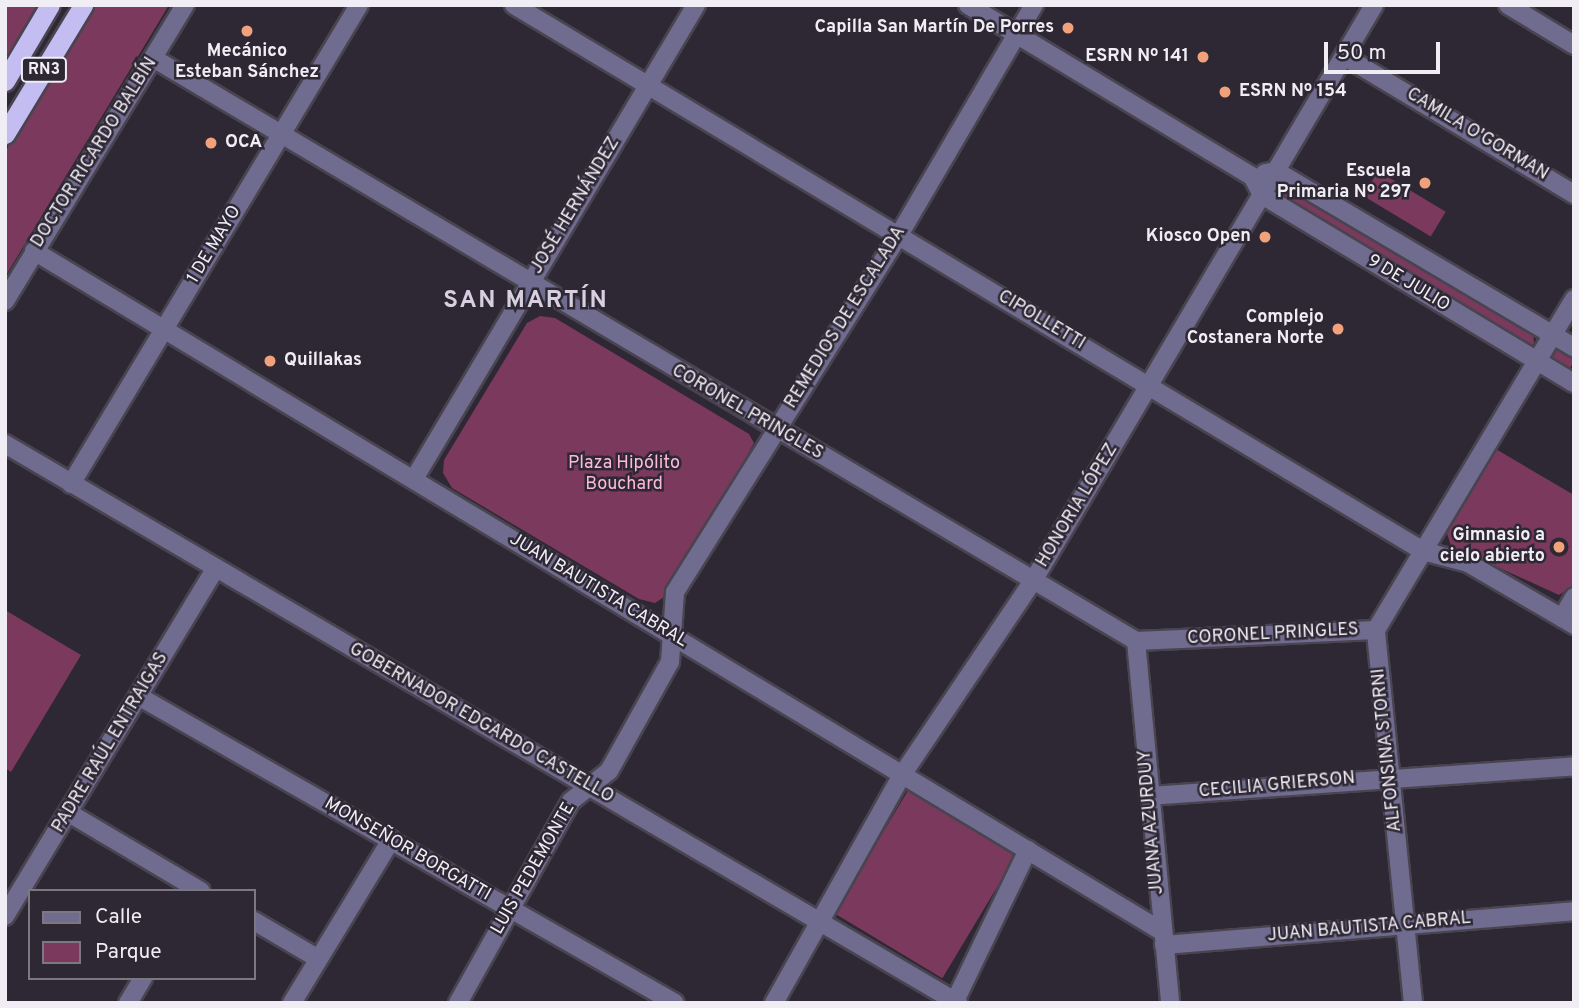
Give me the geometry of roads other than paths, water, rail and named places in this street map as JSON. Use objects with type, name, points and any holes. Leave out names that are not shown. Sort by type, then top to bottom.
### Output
[{"type":"highway","name":"RN3","points":[[5,81],[50,5]]},
{"type":"highway","name":"RN3","points":[[5,134],[83,5]]},
{"type":"street","name":"DOCTOR RICARDO BALBÍN","points":[[5,300],[185,5]]},
{"type":"street","name":"1 DE MAYO","points":[[71,484],[359,5]]},
{"type":"street","name":"CIPOLLETTI","points":[[514,5],[1423,551],[1468,563],[1568,621]]},
{"type":"street","name":"JOSÉ HERNÁNDEZ","points":[[414,479],[696,5]]},
{"type":"street","points":[[968,5],[1252,176],[1262,195]]},
{"type":"street","name":"REMEDIOS DE ESCALADA","points":[[670,633],[675,592],[899,235],[1034,5]]},
{"type":"street","name":"HONORIA LÓPEZ","points":[[774,1003],[902,775],[1033,581],[1374,5]]},
{"type":"street","points":[[1508,5],[1574,45]]},
{"type":"street","name":"CAMILA O'GORMAN","points":[[1344,55],[1574,194]]},
{"type":"street","name":"CORONEL PRINGLES","points":[[153,58],[529,284],[1136,641],[1376,630]]},
{"type":"street","points":[[1252,176],[1276,171]]},
{"type":"street","name":"9 DE JULIO","points":[[1276,171],[1574,347]]},
{"type":"street","name":"9 DE JULIO","points":[[1262,195],[1574,383]]},
{"type":"street","name":"JUAN BAUTISTA CABRAL","points":[[34,251],[1028,850],[1164,938],[1405,925],[1574,911]]},
{"type":"street","points":[[1376,630],[1574,299]]},
{"type":"street","name":"GOBERNADOR EDGARDO CASTELLO","points":[[5,444],[589,788],[822,918],[955,1002]]},
{"type":"street","name":"PADRE RAÚL ENTRAIGAS","points":[[5,916],[216,568]]},
{"type":"street","points":[[1568,621],[1574,597]]},
{"type":"street","name":"ALFONSINA STORNI","points":[[1376,630],[1413,1003]]},
{"type":"street","name":"LUIS PEDEMONTE","points":[[458,1003],[571,801],[609,771],[670,662],[670,633]]},
{"type":"street","name":"JUANA AZURDUY","points":[[1136,641],[1170,1003]]},
{"type":"street","name":"MONSEÑOR BORGATTI","points":[[140,697],[675,1003]]},
{"type":"street","name":"CECILIA GRIERSON","points":[[1149,796],[1574,766]]},
{"type":"street","points":[[69,813],[196,889]]},
{"type":"street","points":[[292,1003],[391,839]]},
{"type":"street","points":[[955,1002],[1028,850]]},
{"type":"street","points":[[256,922],[317,958]]},
{"type":"street","points":[[128,1003],[142,980]]},
{"type":"place","name":"Capilla San Martín De Porres","points":[[1068,28]]},
{"type":"place","name":"Mecánico Esteban Sánchez","points":[[247,31]]},
{"type":"place","name":"ESRN Nº 141","points":[[1203,57]]},
{"type":"place","name":"ESRN Nº 154","points":[[1225,92]]},
{"type":"place","name":"OCA","points":[[211,143]]},
{"type":"place","name":"Escuela Primaria Nº 297","points":[[1425,183]]},
{"type":"place","name":"Kiosco Open","points":[[1265,237]]},
{"type":"place","name":"Complejo Costanera Norte","points":[[1338,329]]},
{"type":"place","name":"Quillakas","points":[[270,361]]},
{"type":"place","name":"Gimnasio a cielo abierto","points":[[1559,547]]},
{"type":"district","name":"SAN MARTÍN","points":[[526,302]]},
{"type":"park label","name":"Plaza Hipólito Bouchard","points":[[624,475]]}]
